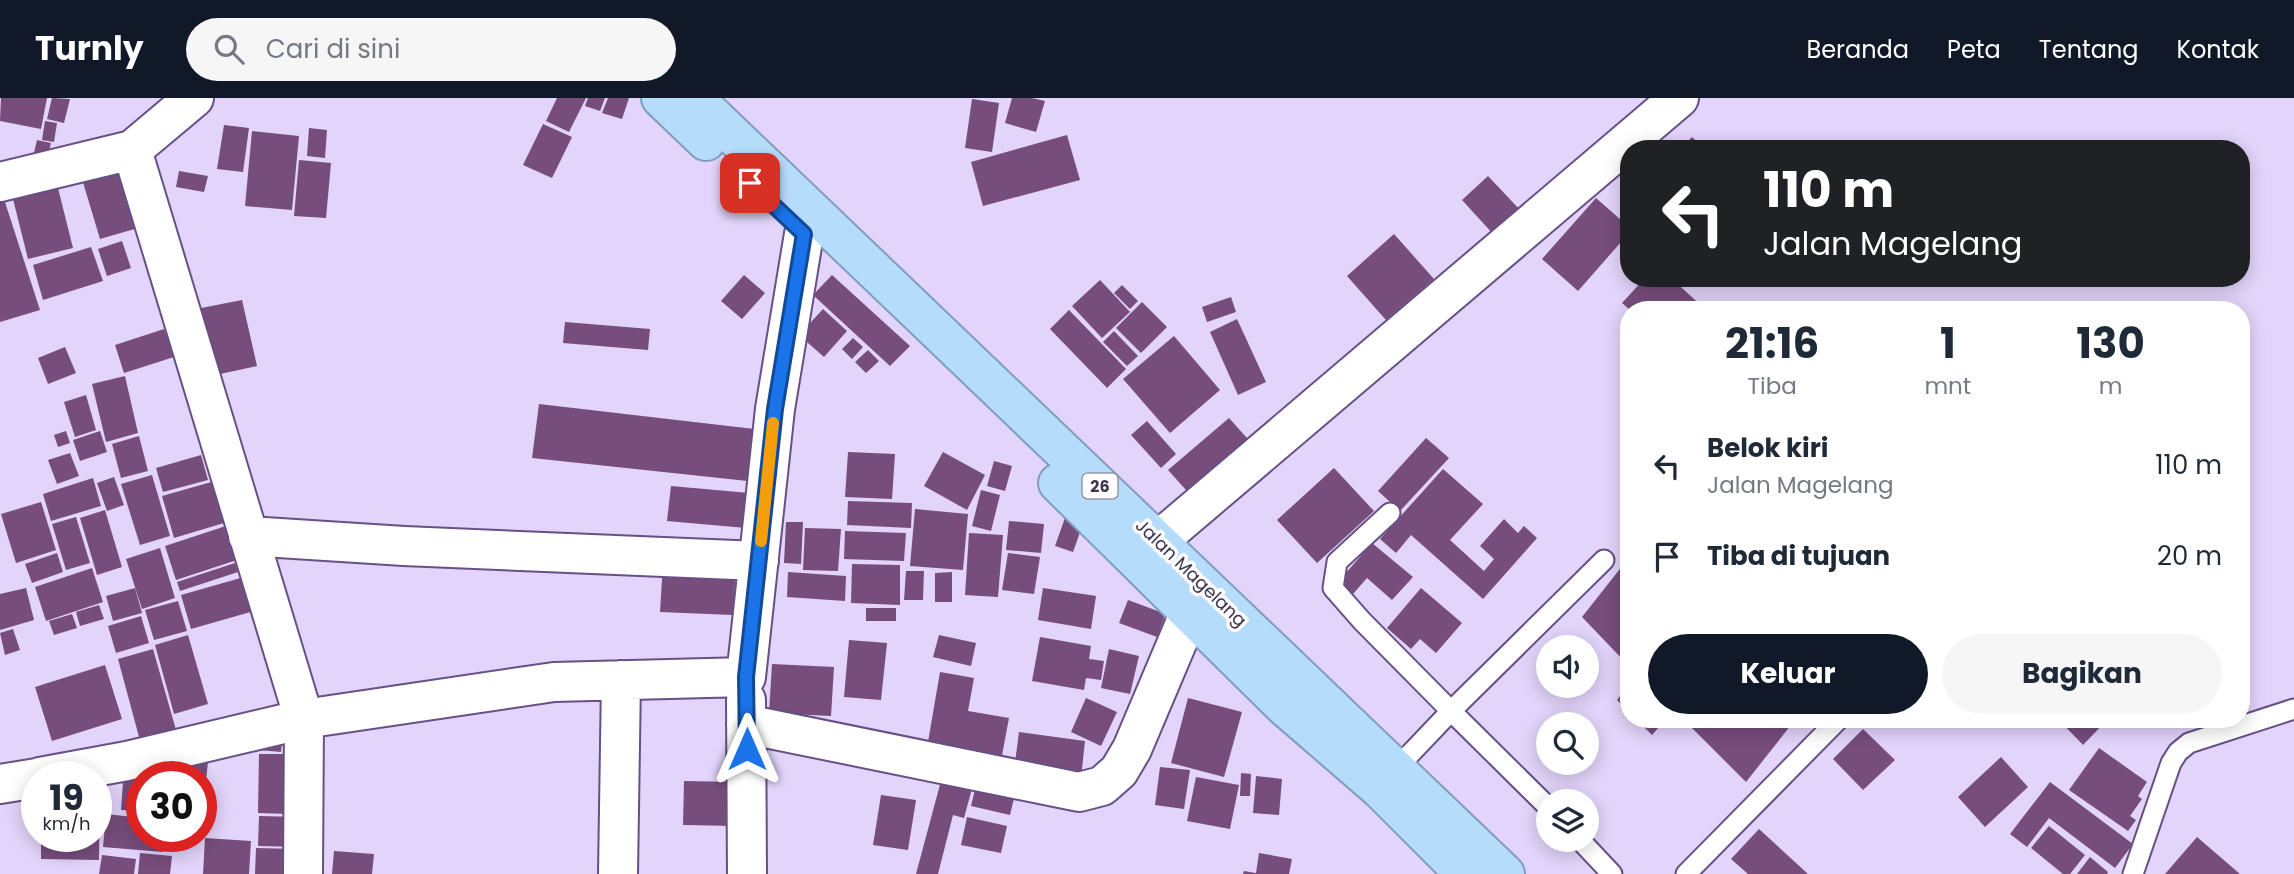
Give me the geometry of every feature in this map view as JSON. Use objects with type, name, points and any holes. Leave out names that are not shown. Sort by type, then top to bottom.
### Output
[{"type":"highway","name":"Jalan Magelang","points":[[661,98],[804,234],[1284,706],[1387,779],[1505,874]]},
{"type":"highway","name":"Jalan Magelang","points":[[694,98],[1158,541],[1387,779],[1465,874]]},
{"type":"street","points":[[0,182],[132,150],[194,98]]},
{"type":"street","points":[[1624,140],[1669,101]]},
{"type":"street","points":[[1158,541],[1620,143]]},
{"type":"street","points":[[132,150],[304,719],[303,874]]},
{"type":"street","points":[[747,874],[746,677],[775,409],[804,234]]},
{"type":"street","points":[[248,536],[404,546],[759,561]]},
{"type":"street","points":[[746,724],[1079,792],[1102,786],[1119,771],[1132,749],[1190,612]]},
{"type":"street","points":[[112,764],[304,719],[554,682],[746,677]]},
{"type":"street","points":[[618,874],[621,680]]},
{"type":"street","points":[[0,784],[21,780]]},
{"type":"lane","points":[[1390,513],[1337,562],[1333,588],[1362,621],[1536,795]]},
{"type":"lane","points":[[1387,779],[1451,711],[1604,560]]},
{"type":"lane","points":[[2250,723],[2294,709]]},
{"type":"lane","points":[[1686,874],[1830,728]]},
{"type":"lane","points":[[2133,874],[2171,763],[2178,752],[2189,743],[2235,728]]},
{"type":"lane","points":[[1591,852],[1612,874]]},
{"type":"building","points":[[1,98],[47,98],[41,129],[0,121]]},
{"type":"building","points":[[52,98],[70,99],[64,123],[47,119]]},
{"type":"building","points":[[557,98],[586,98],[569,132],[546,121]]},
{"type":"building","points":[[588,98],[605,98],[600,111],[585,106]]},
{"type":"building","points":[[608,98],[629,98],[622,119],[602,113]]},
{"type":"building","points":[[1012,98],[1045,101],[1036,132],[1005,123]]},
{"type":"building","points":[[972,99],[999,103],[992,152],[965,148]]},
{"type":"building","points":[[45,121],[57,123],[54,142],[42,140]]},
{"type":"building","points":[[543,124],[572,137],[552,178],[523,165]]},
{"type":"building","points":[[224,125],[249,128],[243,172],[217,169]]},
{"type":"building","points":[[309,128],[327,130],[325,158],[307,156]]},
{"type":"building","points":[[252,131],[299,136],[292,210],[245,206]]},
{"type":"building","points":[[1067,135],[1080,180],[983,206],[971,162]]},
{"type":"building","points":[[37,140],[51,143],[48,155],[34,153]]},
{"type":"building","points":[[117,157],[138,228],[100,239],[79,169]]},
{"type":"building","points":[[299,160],[331,163],[326,218],[294,216]]},
{"type":"building","points":[[179,171],[208,176],[204,192],[176,187]]},
{"type":"building","points":[[1488,176],[1521,211],[1494,235],[1462,200]]},
{"type":"building","points":[[56,180],[73,248],[28,259],[11,191]]},
{"type":"building","points":[[3,196],[40,310],[0,322],[0,197]]},
{"type":"building","points":[[1596,198],[1620,219],[1620,243],[1578,291],[1542,259]]},
{"type":"building","points":[[1394,234],[1434,279],[1386,320],[1347,276]]},
{"type":"building","points":[[122,241],[131,268],[107,276],[98,249]]},
{"type":"building","points":[[91,247],[103,281],[43,300],[33,265]]},
{"type":"building","points":[[744,275],[765,293],[742,319],[721,301]]},
{"type":"building","points":[[832,275],[910,346],[890,366],[813,295]]},
{"type":"building","points":[[1100,280],[1130,312],[1102,338],[1072,306]]},
{"type":"building","points":[[1122,285],[1138,301],[1130,309],[1114,293]]},
{"type":"building","points":[[1637,287],[1681,287],[1696,301],[1624,301]]},
{"type":"building","points":[[1231,297],[1236,312],[1207,322],[1202,307]]},
{"type":"building","points":[[242,300],[257,366],[211,376],[196,309]]},
{"type":"building","points":[[1142,302],[1167,327],[1141,353],[1116,328]]},
{"type":"building","points":[[823,309],[847,331],[824,357],[799,335]]},
{"type":"building","points":[[1069,310],[1126,369],[1107,388],[1050,329]]},
{"type":"building","points":[[1237,319],[1266,382],[1238,395],[1210,332]]},
{"type":"building","points":[[565,322],[650,329],[648,350],[563,343]]},
{"type":"building","points":[[164,329],[174,357],[124,373],[115,345]]},
{"type":"building","points":[[1114,331],[1138,356],[1127,366],[1103,342]]},
{"type":"building","points":[[1174,336],[1220,390],[1170,433],[1123,379]]},
{"type":"building","points":[[853,338],[863,347],[852,359],[842,349]]},
{"type":"building","points":[[65,347],[76,373],[48,384],[38,358]]},
{"type":"building","points":[[868,350],[879,361],[866,373],[855,362]]},
{"type":"building","points":[[125,376],[138,433],[106,442],[92,384]]},
{"type":"building","points":[[86,395],[96,430],[75,437],[64,402]]},
{"type":"building","points":[[539,404],[763,430],[757,482],[532,458]]},
{"type":"building","points":[[1229,418],[1255,447],[1195,500],[1168,470]]},
{"type":"building","points":[[1147,421],[1176,454],[1161,468],[1131,435]]},
{"type":"building","points":[[66,431],[70,443],[58,447],[54,435]]},
{"type":"building","points":[[100,431],[107,452],[80,461],[73,440]]},
{"type":"building","points":[[139,436],[148,471],[121,478],[112,444]]},
{"type":"building","points":[[1426,438],[1449,458],[1400,511],[1378,491]]},
{"type":"building","points":[[848,452],[895,454],[892,499],[845,497]]},
{"type":"building","points":[[943,452],[985,475],[967,510],[924,486]]},
{"type":"building","points":[[70,453],[79,476],[57,484],[48,460]]},
{"type":"building","points":[[201,455],[208,480],[163,492],[156,468]]},
{"type":"building","points":[[994,461],[1012,466],[1005,491],[987,486]]},
{"type":"building","points":[[1334,468],[1374,511],[1317,563],[1277,520]]},
{"type":"building","points":[[1443,469],[1483,504],[1450,540],[1484,571],[1494,559],[1480,546],[1504,519],[1518,533],[1524,526],[1537,538],[1483,599],[1411,535],[1396,553],[1380,539]]},
{"type":"building","points":[[152,475],[170,536],[140,545],[121,484]]},
{"type":"building","points":[[114,477],[124,505],[107,511],[97,483]]},
{"type":"building","points":[[93,478],[101,506],[51,521],[43,494]]},
{"type":"building","points":[[222,479],[234,520],[174,538],[162,496]]},
{"type":"building","points":[[671,486],[749,493],[746,528],[667,521]]},
{"type":"building","points":[[981,490],[1000,495],[991,531],[972,526]]},
{"type":"building","points":[[848,501],[912,503],[911,528],[847,525]]},
{"type":"building","points":[[41,502],[56,550],[16,563],[1,514]]},
{"type":"building","points":[[915,509],[968,514],[963,570],[910,566]]},
{"type":"building","points":[[105,510],[122,567],[97,575],[80,518]]},
{"type":"building","points":[[1066,515],[1084,521],[1073,552],[1055,546]]},
{"type":"building","points":[[76,517],[90,563],[66,570],[52,524]]},
{"type":"building","points":[[1009,521],[1044,524],[1041,553],[1006,550]]},
{"type":"building","points":[[238,522],[249,556],[176,580],[165,546]]},
{"type":"building","points":[[786,522],[803,522],[801,564],[784,563]]},
{"type":"building","points":[[805,528],[841,529],[838,571],[803,570]]},
{"type":"building","points":[[845,531],[906,533],[904,561],[844,559]]},
{"type":"building","points":[[969,533],[1003,535],[998,597],[965,595]]},
{"type":"building","points":[[1372,543],[1413,577],[1392,600],[1367,578],[1353,594],[1338,582]]},
{"type":"building","points":[[160,548],[175,598],[142,609],[126,559]]},
{"type":"building","points":[[57,553],[63,572],[32,583],[25,564]]},
{"type":"building","points":[[1008,553],[1040,557],[1034,594],[1002,590]]},
{"type":"building","points":[[235,563],[238,572],[180,591],[177,582]]},
{"type":"building","points":[[663,563],[736,567],[733,615],[660,612]]},
{"type":"building","points":[[852,564],[900,565],[900,605],[851,603]]},
{"type":"building","points":[[92,568],[103,602],[46,621],[35,587]]},
{"type":"building","points":[[1620,569],[1620,657],[1582,617]]},
{"type":"building","points":[[906,571],[924,571],[923,600],[904,600]]},
{"type":"building","points":[[788,572],[846,576],[845,601],[787,597]]},
{"type":"building","points":[[952,572],[952,602],[935,602],[935,573]]},
{"type":"building","points":[[244,577],[254,611],[191,629],[181,595]]},
{"type":"building","points":[[26,588],[34,620],[0,630],[0,594]]},
{"type":"building","points":[[135,588],[142,613],[113,621],[106,596]]},
{"type":"building","points":[[1043,588],[1096,596],[1091,629],[1038,620]]},
{"type":"building","points":[[1421,588],[1462,623],[1436,653],[1420,639],[1411,649],[1387,628]]},
{"type":"building","points":[[1128,600],[1166,614],[1157,637],[1119,623]]},
{"type":"building","points":[[178,601],[187,631],[154,640],[145,610]]},
{"type":"building","points":[[99,605],[104,619],[80,626],[76,612]]},
{"type":"building","points":[[866,608],[896,608],[896,621],[866,621]]},
{"type":"building","points":[[72,614],[77,628],[54,635],[49,621]]},
{"type":"building","points":[[141,616],[149,643],[116,653],[108,626]]},
{"type":"building","points":[[13,629],[20,650],[5,655],[0,633]]},
{"type":"building","points":[[188,635],[208,704],[174,714],[155,645]]},
{"type":"building","points":[[939,635],[976,643],[971,666],[933,657]]},
{"type":"building","points":[[1040,637],[1091,646],[1089,659],[1104,661],[1101,680],[1086,678],[1084,690],[1032,681]]},
{"type":"building","points":[[849,640],[887,643],[881,700],[844,697]]},
{"type":"building","points":[[153,649],[178,737],[142,748],[118,659]]},
{"type":"building","points":[[1109,649],[1139,656],[1130,694],[1101,688]]},
{"type":"building","points":[[772,664],[834,667],[831,716],[769,713]]},
{"type":"building","points":[[105,665],[122,719],[52,741],[35,687]]},
{"type":"building","points":[[940,672],[974,678],[968,711],[1009,718],[1000,766],[960,760],[962,748],[928,742]]},
{"type":"building","points":[[1086,698],[1117,712],[1101,746],[1071,732]]},
{"type":"building","points":[[1188,698],[1242,712],[1224,777],[1171,763]]},
{"type":"building","points":[[1645,728],[1658,728],[1652,735]]},
{"type":"building","points":[[1692,728],[1789,728],[1746,782]]},
{"type":"building","points":[[2067,728],[2099,728],[2083,745]]},
{"type":"building","points":[[1863,729],[1895,760],[1863,790],[1833,759]]},
{"type":"building","points":[[1019,732],[1085,741],[1081,778],[1014,770]]},
{"type":"building","points":[[258,740],[282,741],[281,752],[258,750]]},
{"type":"building","points":[[2099,748],[2147,782],[2138,796],[2142,799],[2130,816],[2136,820],[2128,831],[2069,790]]},
{"type":"building","points":[[189,749],[209,752],[208,761],[188,761]]},
{"type":"building","points":[[259,754],[293,754],[291,814],[258,813]]},
{"type":"building","points":[[2001,757],[2028,787],[1985,827],[1958,797]]},
{"type":"building","points":[[1160,767],[1190,770],[1184,809],[1155,805]]},
{"type":"building","points":[[126,768],[126,810],[121,810]]},
{"type":"building","points":[[1241,773],[1251,774],[1250,796],[1240,796]]},
{"type":"building","points":[[1256,776],[1282,779],[1279,815],[1253,813]]},
{"type":"building","points":[[942,777],[973,785],[964,818],[953,815],[938,874],[916,874]]},
{"type":"building","points":[[1196,777],[1239,785],[1230,829],[1187,821]]},
{"type":"building","points":[[684,781],[738,782],[736,826],[683,825]]},
{"type":"building","points":[[977,781],[1016,790],[1010,815],[971,806]]},
{"type":"building","points":[[2050,782],[2133,844],[2115,868],[2049,818],[2027,847],[2010,834]]},
{"type":"building","points":[[881,795],[916,800],[908,850],[873,845]]},
{"type":"building","points":[[112,815],[126,816],[126,849],[112,848]]},
{"type":"building","points":[[259,816],[300,817],[299,847],[258,846]]},
{"type":"building","points":[[967,817],[1007,826],[1001,853],[961,845]]},
{"type":"building","points":[[2049,826],[2085,855],[2070,874],[2063,874],[2031,848]]},
{"type":"building","points":[[1759,829],[1808,874],[1748,874],[1731,859]]},
{"type":"building","points":[[2197,837],[2240,874],[2165,874]]},
{"type":"building","points":[[217,839],[251,841],[249,874],[203,874],[204,852],[217,852]]},
{"type":"building","points":[[256,848],[296,849],[296,874],[255,874]]},
{"type":"building","points":[[334,851],[374,854],[372,874],[332,874]]},
{"type":"building","points":[[41,852],[99,852],[99,860],[41,859]]},
{"type":"building","points":[[140,853],[172,856],[170,874],[138,874]]},
{"type":"building","points":[[1259,853],[1292,859],[1289,874],[1243,874],[1244,871],[1256,873]]},
{"type":"building","points":[[102,855],[136,859],[134,874],[99,874]]},
{"type":"building","points":[[2090,857],[2108,872],[2107,874],[2077,874]]},
{"type":"slow traffic","points":[[761,541],[773,423]]},
{"type":"route","points":[[747,749],[746,677],[775,409],[804,234],[750,183]]}]
